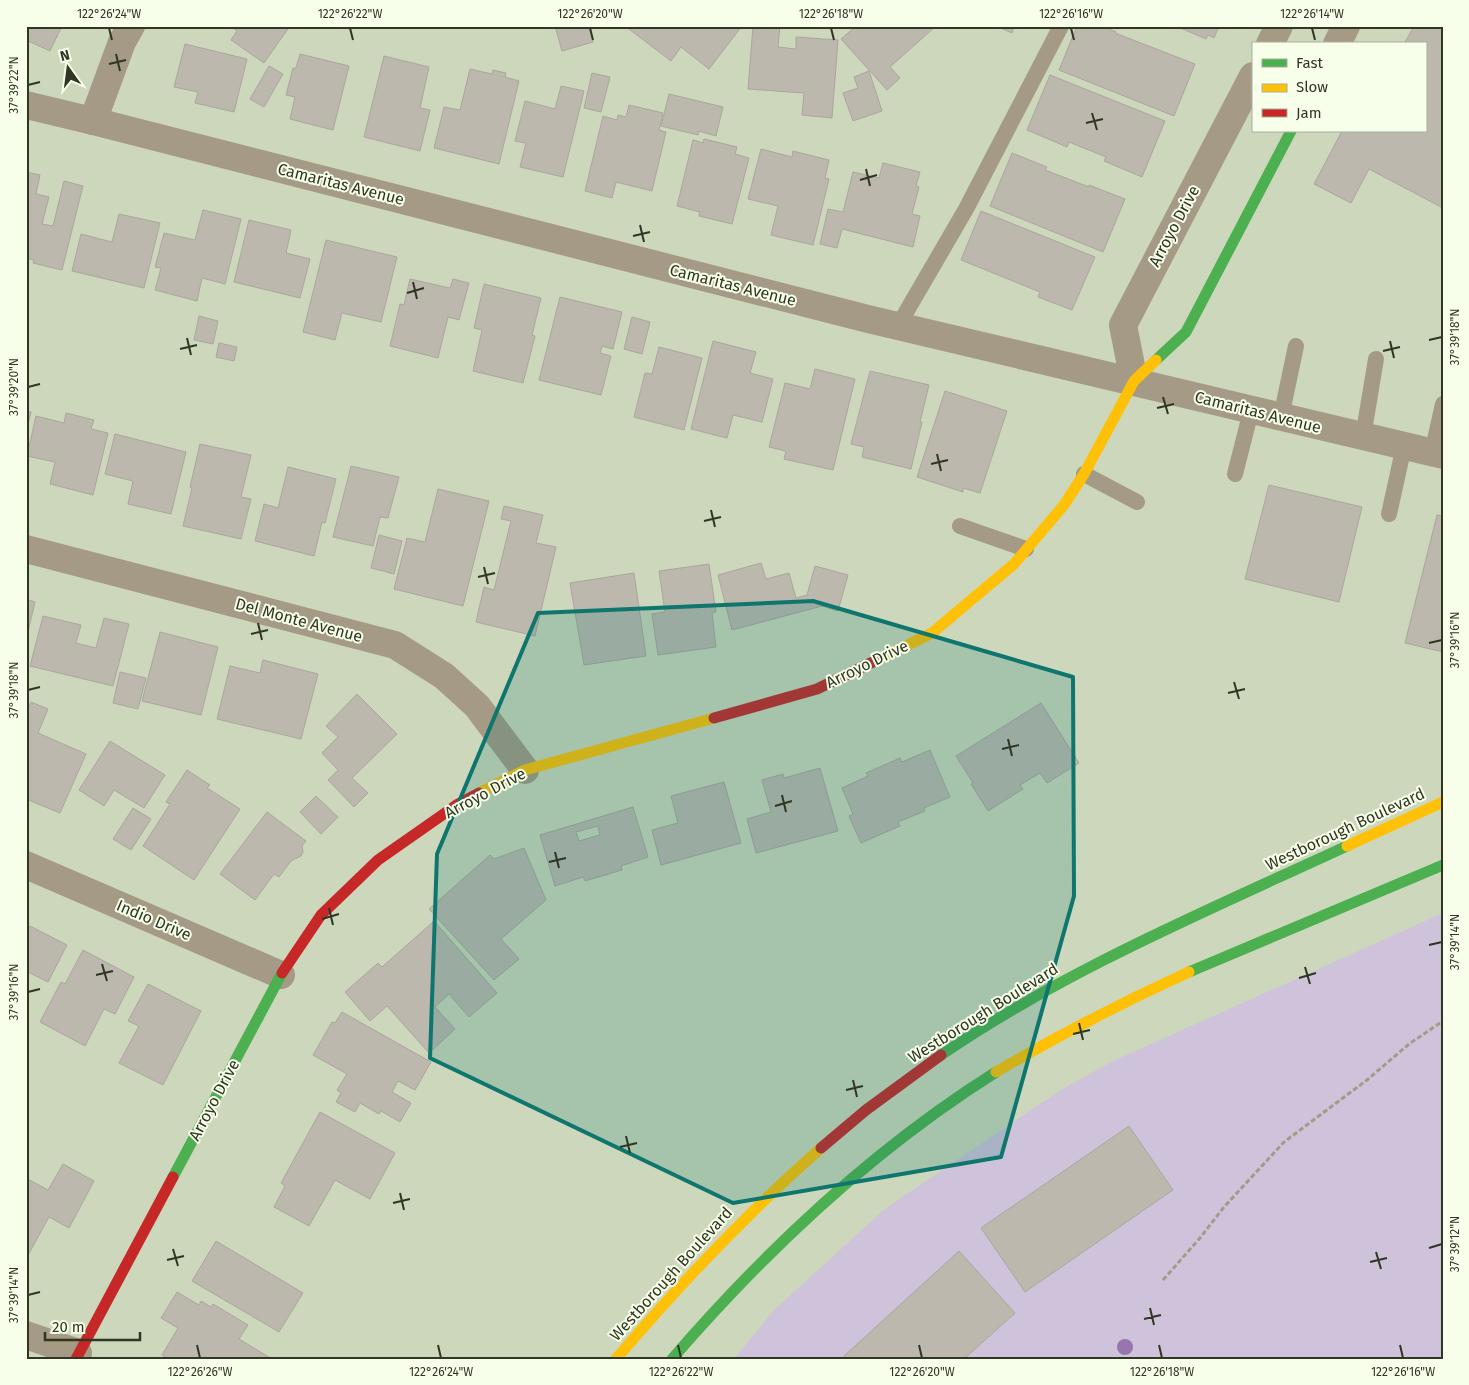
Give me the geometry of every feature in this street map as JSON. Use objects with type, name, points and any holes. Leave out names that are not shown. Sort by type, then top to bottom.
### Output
[{"type":"main road","name":"Arroyo Drive","points":[[77,1356],[281,975],[321,915],[378,860],[458,804],[525,770],[817,689],[932,633],[1014,564],[1064,505],[1084,474],[1134,381],[1186,332],[1290,132]]},
{"type":"main road","name":"Westborough Boulevard","points":[[616,1359],[718,1243],[778,1185],[836,1133],[900,1084],[962,1041],[1028,1001],[1098,964],[1443,802]]},
{"type":"main road","points":[[672,1359],[745,1277],[803,1220],[925,1121],[985,1079],[1046,1042],[1188,972],[1443,865]]},
{"type":"street","points":[[93,121],[122,42],[131,26]]},
{"type":"street","points":[[1271,42],[1279,26]]},
{"type":"street","points":[[1338,42],[1346,26]]},
{"type":"street","name":"Arroyo Drive","points":[[1134,381],[1123,324],[1252,78]]},
{"type":"street","name":"Camaritas Avenue","points":[[26,105],[898,326],[1437,454]]},
{"type":"street","name":"Del Monte Avenue","points":[[26,549],[395,645],[444,676],[476,706],[525,770]]},
{"type":"street","name":"Indio Drive","points":[[26,865],[281,975]]},
{"type":"street","points":[[26,1335],[77,1356]]},
{"type":"lane","points":[[898,326],[966,209],[1061,26]]},
{"type":"lane","points":[[1281,417],[1296,346]]},
{"type":"lane","points":[[1363,437],[1376,359]]},
{"type":"lane","points":[[1437,454],[1443,404]]},
{"type":"lane","points":[[1235,474],[1251,410]]},
{"type":"lane","points":[[1389,514],[1404,446]]},
{"type":"lane","points":[[1084,474],[1138,502]]},
{"type":"lane","points":[[960,526],[1026,549]]},
{"type":"path","points":[[1162,1280],[1200,1238],[1224,1207],[1284,1142],[1367,1080],[1409,1044],[1443,1021]]},
{"type":"highlighted area","points":[[813,601],[1073,677],[1074,896],[1001,1157],[733,1203],[430,1058],[437,854],[538,613]]},
{"type":"shaded area","points":[[1443,913],[1443,1359],[734,1359],[774,1310],[886,1208],[1059,1091],[1111,1062]]},
{"type":"building","points":[[26,26],[62,26],[50,51],[26,40]]},
{"type":"building","points":[[230,26],[290,26],[264,63],[231,40],[237,31]]},
{"type":"building","points":[[555,26],[589,26],[593,42],[562,51]]},
{"type":"building","points":[[631,26],[687,26],[690,29],[692,26],[742,26],[709,69],[681,47],[671,61],[629,29]]},
{"type":"building","points":[[753,26],[780,26],[778,47],[796,49],[796,37],[838,40],[832,118],[802,115],[804,93],[748,89]]},
{"type":"building","points":[[856,26],[936,26],[890,67],[900,78],[887,90],[841,39]]},
{"type":"building","points":[[996,26],[1014,26],[1012,33]]},
{"type":"building","points":[[1077,26],[1102,26],[1115,33],[1195,64],[1174,116],[1059,70]]},
{"type":"building","points":[[1176,26],[1219,26],[1214,38],[1208,35],[1206,39]]},
{"type":"building","points":[[1414,26],[1443,26],[1443,208],[1369,169],[1351,203],[1314,184],[1341,132],[1426,132],[1426,42],[1405,42]]},
{"type":"building","points":[[185,44],[247,59],[234,112],[195,103],[198,92],[174,87]]},
{"type":"building","points":[[300,54],[349,66],[333,130],[290,119],[295,97],[286,95],[293,68],[296,68]]},
{"type":"building","points":[[384,56],[429,67],[420,108],[430,110],[420,151],[364,137]]},
{"type":"building","points":[[269,66],[283,74],[264,107],[250,99]]},
{"type":"building","points":[[470,69],[492,74],[493,70],[506,73],[505,77],[519,81],[499,164],[434,148],[444,107],[460,110]]},
{"type":"building","points":[[869,71],[882,111],[853,121],[843,93],[858,88],[854,77]]},
{"type":"building","points":[[592,73],[610,77],[601,112],[584,108]]},
{"type":"building","points":[[1050,75],[1165,121],[1142,177],[1104,161],[1106,157],[1069,142],[1067,147],[1027,130]]},
{"type":"building","points":[[561,86],[584,91],[563,177],[520,167],[526,143],[515,141],[525,101],[555,109]]},
{"type":"building","points":[[669,94],[723,107],[716,136],[699,131],[698,135],[661,126]]},
{"type":"building","points":[[629,105],[663,113],[659,130],[666,132],[652,191],[616,182],[612,198],[585,191],[603,116],[617,120],[618,115],[626,117]]},
{"type":"building","points":[[704,139],[737,147],[735,154],[749,158],[732,224],[699,216],[700,212],[677,206],[693,140],[703,143]]},
{"type":"building","points":[[761,149],[792,157],[793,151],[829,160],[825,178],[829,179],[813,245],[771,235],[778,206],[748,199]]},
{"type":"building","points":[[1012,153],[1047,167],[1045,170],[1125,199],[1103,252],[990,206]]},
{"type":"building","points":[[883,163],[920,172],[916,186],[919,187],[912,214],[920,216],[913,247],[842,229],[837,248],[820,244],[828,209],[843,212],[853,172],[879,178]]},
{"type":"building","points":[[26,172],[40,175],[36,194],[49,197],[42,224],[53,226],[64,181],[83,186],[62,270],[33,263],[34,260],[26,258]]},
{"type":"building","points":[[203,210],[241,219],[225,284],[202,278],[197,301],[155,290],[161,268],[155,267],[164,233],[195,240]]},
{"type":"building","points":[[981,211],[1095,257],[1072,310],[1038,297],[1040,292],[961,260]]},
{"type":"building","points":[[119,214],[160,223],[144,288],[72,271],[81,234],[112,242]]},
{"type":"building","points":[[249,220],[291,230],[286,253],[310,259],[300,298],[234,282]]},
{"type":"building","points":[[326,240],[397,257],[381,322],[342,313],[335,340],[303,332]]},
{"type":"building","points":[[410,279],[450,288],[453,279],[469,283],[459,320],[448,317],[438,358],[390,346],[400,304],[404,305]]},
{"type":"building","points":[[484,284],[541,298],[532,335],[535,336],[523,383],[473,371],[482,330],[474,328]]},
{"type":"building","points":[[560,297],[622,312],[613,349],[602,346],[600,353],[611,356],[601,395],[539,380]]},
{"type":"building","points":[[199,316],[218,321],[213,344],[194,340]]},
{"type":"building","points":[[632,317],[650,322],[642,354],[624,349]]},
{"type":"building","points":[[713,341],[756,352],[750,373],[773,379],[762,422],[733,415],[727,438],[691,429]]},
{"type":"building","points":[[219,343],[237,347],[234,361],[216,357]]},
{"type":"building","points":[[659,347],[702,358],[684,430],[634,417],[645,373],[652,374]]},
{"type":"building","points":[[815,369],[855,379],[833,470],[784,459],[786,451],[769,447],[785,383],[810,389]]},
{"type":"building","points":[[870,371],[929,385],[911,469],[862,457],[864,447],[851,444]]},
{"type":"building","points":[[945,391],[1007,411],[980,493],[963,488],[963,492],[917,477]]},
{"type":"building","points":[[26,411],[31,412],[26,433]]},
{"type":"building","points":[[66,413],[94,420],[91,429],[108,433],[93,495],[50,484],[55,462],[27,456],[36,416],[64,423]]},
{"type":"building","points":[[115,434],[186,452],[171,514],[128,504],[133,481],[105,474]]},
{"type":"building","points":[[200,444],[251,455],[241,497],[251,499],[241,539],[183,526]]},
{"type":"building","points":[[351,466],[399,477],[388,518],[380,517],[373,546],[333,537]]},
{"type":"building","points":[[288,467],[336,479],[325,523],[322,522],[314,556],[255,541],[264,504],[278,508]]},
{"type":"building","points":[[1269,485],[1362,507],[1339,602],[1245,579]]},
{"type":"building","points":[[438,489],[489,501],[463,606],[394,589],[407,538],[425,542]]},
{"type":"building","points":[[504,506],[543,515],[536,543],[556,547],[535,636],[476,622],[484,587],[494,590],[511,521],[501,519]]},
{"type":"building","points":[[1437,515],[1443,516],[1443,652],[1405,643]]},
{"type":"building","points":[[379,535],[402,541],[394,574],[371,568]]},
{"type":"building","points":[[761,563],[766,579],[789,573],[796,598],[807,595],[815,566],[848,575],[838,611],[822,606],[732,630],[718,575]]},
{"type":"building","points":[[709,564],[716,612],[712,613],[716,647],[658,655],[652,614],[665,612],[659,571]]},
{"type":"building","points":[[634,573],[646,656],[584,665],[570,583]]},
{"type":"building","points":[[26,599],[35,602],[27,636],[26,636]]},
{"type":"building","points":[[43,616],[81,625],[76,643],[96,648],[104,618],[129,624],[113,686],[30,666]]},
{"type":"building","points":[[160,632],[218,647],[201,715],[142,701]]},
{"type":"building","points":[[263,660],[318,674],[301,739],[217,719],[230,666],[260,673]]},
{"type":"building","points":[[120,672],[146,678],[138,709],[113,703]]},
{"type":"building","points":[[357,694],[397,734],[352,778],[368,793],[354,807],[328,780],[338,770],[322,753],[338,737],[326,726]]},
{"type":"building","points":[[31,702],[48,709],[38,733],[86,754],[60,813],[26,799],[26,781],[29,776],[26,775],[26,712]]},
{"type":"building","points":[[1041,703],[1079,763],[1047,783],[1040,773],[1020,785],[1023,789],[988,811],[956,756]]},
{"type":"building","points":[[110,741],[165,775],[144,808],[114,790],[104,806],[79,790]]},
{"type":"building","points":[[930,750],[950,797],[924,808],[925,811],[898,822],[900,826],[861,843],[849,816],[853,814],[842,788],[868,776],[866,773],[900,758],[902,762]]},
{"type":"building","points":[[820,768],[838,831],[756,853],[747,819],[771,812],[762,780],[783,774],[784,778]]},
{"type":"building","points":[[187,770],[210,785],[207,788],[240,809],[194,880],[143,846],[170,804],[166,802]]},
{"type":"building","points":[[724,782],[741,843],[661,865],[652,830],[678,823],[671,796]]},
{"type":"building","points":[[316,796],[338,817],[321,834],[300,812]]},
{"type":"building","points":[[633,807],[648,857],[621,866],[622,870],[585,881],[583,877],[555,886],[540,835]],"holes":[[[598,826],[600,835],[579,841],[576,832]]]},
{"type":"building","points":[[133,808],[151,819],[131,850],[113,839]]},
{"type":"building","points":[[267,812],[306,841],[302,846],[303,852],[301,856],[291,861],[279,877],[274,874],[255,900],[220,874]]},
{"type":"building","points":[[524,848],[546,900],[501,939],[519,959],[494,980],[429,909],[490,855],[494,859]]},
{"type":"building","points":[[434,921],[497,993],[469,1017],[449,994],[435,1007],[455,1029],[429,1053],[387,1006],[370,1021],[345,992],[378,963],[382,967]]},
{"type":"building","points":[[30,926],[67,945],[48,982],[26,971],[26,934]]},
{"type":"building","points":[[83,950],[134,977],[115,1014],[104,1009],[85,1046],[40,1022],[61,982],[65,984]]},
{"type":"building","points":[[148,984],[201,1011],[163,1085],[119,1063],[139,1026],[128,1021]]},
{"type":"building","points":[[342,1012],[431,1062],[415,1090],[398,1081],[392,1092],[411,1103],[400,1122],[381,1111],[379,1114],[360,1103],[355,1112],[336,1102],[341,1093],[337,1090],[347,1074],[313,1055],[332,1022],[335,1023]]},
{"type":"building","points":[[320,1112],[395,1153],[370,1199],[335,1180],[309,1226],[274,1207],[285,1186],[281,1183]]},
{"type":"building","points":[[1129,1126],[1173,1190],[1025,1292],[981,1228]]},
{"type":"building","points":[[63,1164],[94,1181],[69,1228],[49,1217],[27,1257],[26,1178],[48,1190]]},
{"type":"building","points":[[216,1241],[303,1293],[279,1332],[192,1281]]},
{"type":"building","points":[[959,1251],[1015,1313],[964,1359],[846,1359],[844,1356]]},
{"type":"building","points":[[177,1292],[199,1305],[201,1301],[211,1307],[213,1304],[248,1325],[239,1339],[272,1359],[169,1359],[162,1355],[178,1328],[161,1318]]},
{"type":"traffic: fast","points":[[1156,360],[1186,332],[1290,132]]},
{"type":"traffic: fast","points":[[941,1055],[989,1024],[1088,968],[1347,846]]},
{"type":"traffic: fast","points":[[1189,972],[1443,865]]},
{"type":"traffic: fast","points":[[173,1177],[282,973]]},
{"type":"traffic: fast","points":[[672,1359],[745,1279],[823,1204],[906,1134],[996,1072]]},
{"type":"traffic: slow","points":[[877,660],[932,633],[1014,564],[1064,505],[1084,474],[1134,381],[1156,360]]},
{"type":"traffic: slow","points":[[479,793],[525,770],[714,718]]},
{"type":"traffic: slow","points":[[1347,846],[1443,802]]},
{"type":"traffic: slow","points":[[996,1072],[1091,1019],[1189,972]]},
{"type":"traffic: slow","points":[[616,1359],[715,1250],[821,1148]]},
{"type":"traffic: jam","points":[[714,718],[817,689],[877,660]]},
{"type":"traffic: jam","points":[[282,973],[321,915],[378,860],[458,804],[479,793]]},
{"type":"traffic: jam","points":[[821,1148],[866,1110],[941,1055]]},
{"type":"traffic: jam","points":[[76,1359],[173,1177]]}]
